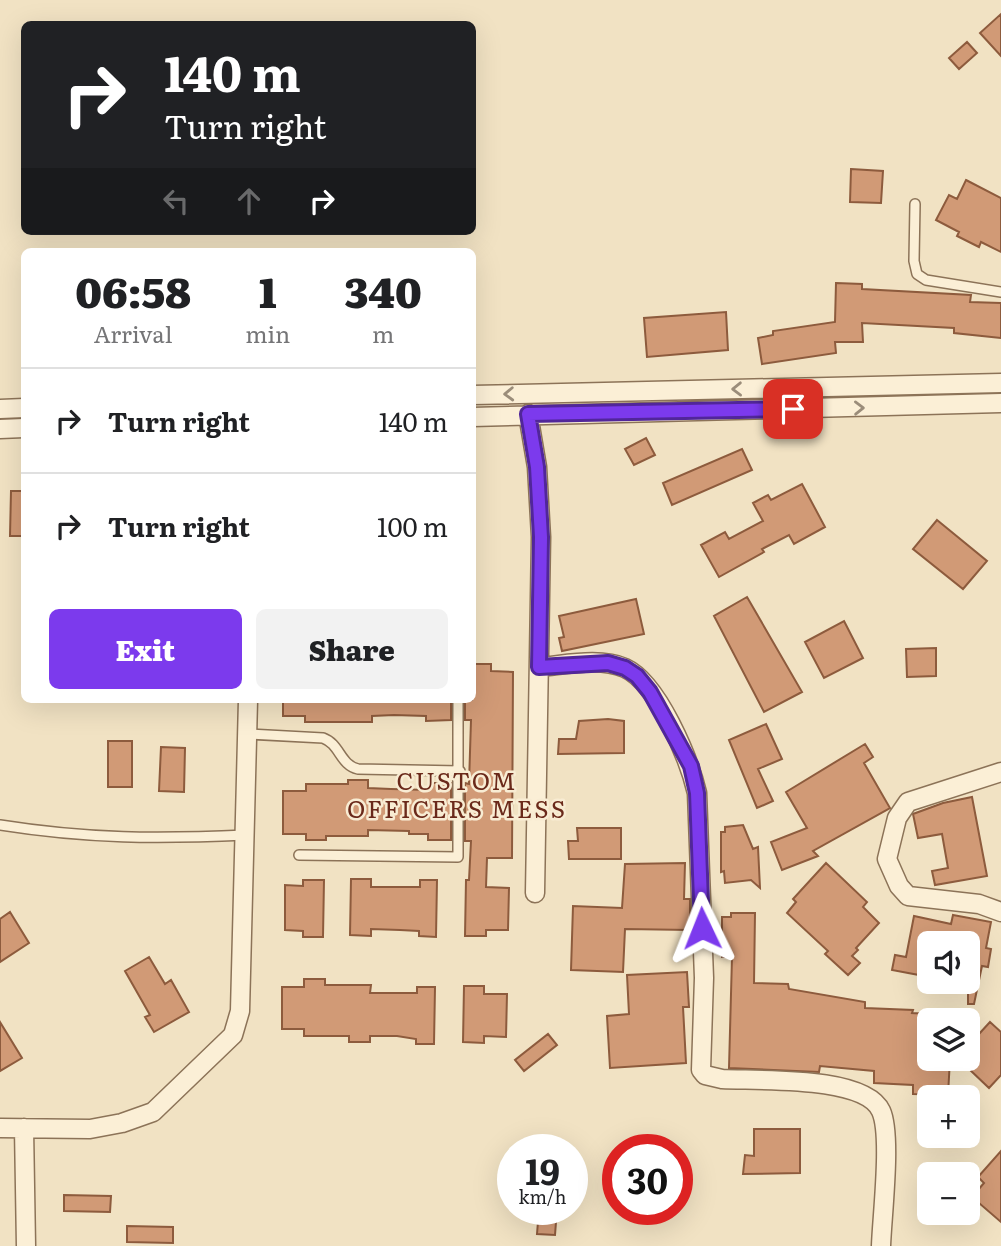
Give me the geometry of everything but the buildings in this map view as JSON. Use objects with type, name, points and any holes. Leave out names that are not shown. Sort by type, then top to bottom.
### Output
[{"type":"street","points":[[476,395],[1001,383]]},
{"type":"street","points":[[891,386],[892,407]]},
{"type":"street","points":[[476,417],[1001,403]]},
{"type":"street","points":[[0,409],[21,408]]},
{"type":"street","points":[[528,414],[537,467],[541,537],[535,893]]},
{"type":"street","points":[[0,429],[21,428]]},
{"type":"street","points":[[539,667],[608,663],[625,668],[637,676],[650,692],[672,729],[691,766],[697,793],[704,978],[701,1070],[705,1076],[722,1079],[833,1085],[864,1095],[877,1104],[882,1113],[885,1132],[881,1246]]},
{"type":"street","points":[[0,1128],[90,1129],[122,1123],[153,1112],[233,1035],[240,1011],[248,703]]},
{"type":"street","points":[[1001,772],[908,802],[897,818],[887,859],[899,886],[908,896],[979,904],[1001,912]]},
{"type":"street","points":[[24,1128],[26,1246]]},
{"type":"lane","points":[[915,204],[914,261],[917,274],[926,280],[1001,292]]},
{"type":"lane","points":[[299,855],[458,857],[458,703]]},
{"type":"lane","points":[[247,734],[323,738],[338,750],[346,764],[358,769],[460,771]]},
{"type":"lane","points":[[0,825],[67,836],[140,839],[246,835]]},
{"type":"district","name":"CUSTOM OFFICERS MESS","points":[[457,793]]},
{"type":"route","points":[[702,928],[697,793],[691,766],[650,692],[637,676],[625,668],[608,663],[539,667],[541,537],[537,467],[528,414],[793,409]]}]
